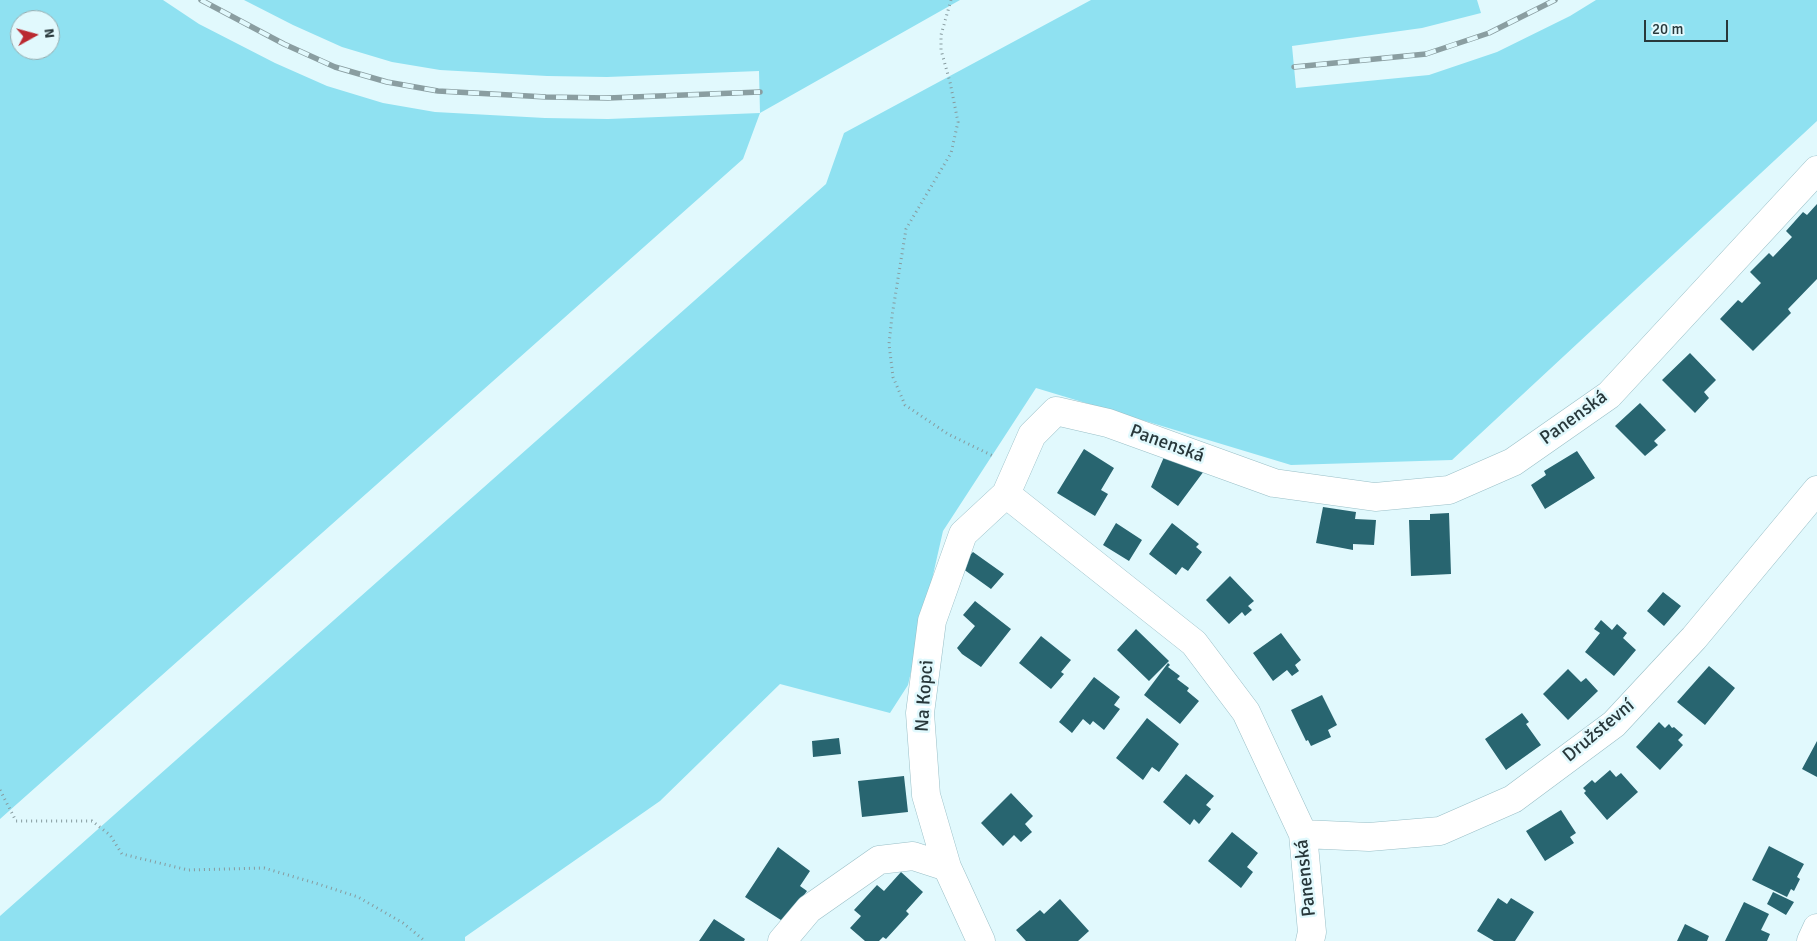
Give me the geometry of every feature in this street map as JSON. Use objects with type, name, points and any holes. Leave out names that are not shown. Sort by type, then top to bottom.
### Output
[{"type":"street","name":"Panenská","points":[[1310,941],[1312,932],[1303,834],[1246,712],[1194,643],[1006,494],[1032,435],[1056,411],[1108,423],[1274,483],[1375,497],[1449,490],[1513,462],[1608,396],[1817,170]]},
{"type":"street","name":"Družstevní","points":[[1303,834],[1369,837],[1440,831],[1514,799],[1614,724],[1694,638],[1817,490]]},
{"type":"street","name":"Na Kopci","points":[[982,941],[947,867],[926,795],[920,713],[932,621],[963,534],[1006,494]]},
{"type":"street","points":[[782,941],[809,908],[879,860],[913,856],[947,867]]},
{"type":"street","points":[[1811,941],[1817,928]]},
{"type":"path","points":[[951,0],[941,35],[942,50],[958,122],[951,153],[906,230],[889,344],[893,378],[905,405],[948,434],[1003,462],[1006,494]]},
{"type":"path","points":[[0,790],[16,821],[92,821],[110,835],[122,854],[188,870],[264,868],[358,897],[403,923],[425,941]]},
{"type":"shaded area","points":[[0,0],[163,0],[199,24],[275,63],[327,86],[383,103],[435,112],[545,118],[608,119],[760,113],[743,159],[0,819]]},
{"type":"shaded area","points":[[244,0],[960,0],[760,113],[759,71],[607,77],[547,76],[440,70],[392,62],[342,47]]},
{"type":"shaded area","points":[[1091,0],[1477,0],[1481,13],[1422,28],[1292,46],[1296,88],[1429,75],[1497,52],[1570,16],[1596,0],[1817,0],[1817,121],[1452,460],[1291,465],[1036,388],[943,531],[908,685],[890,713],[780,684],[660,801],[465,937],[465,941],[0,941],[0,916],[826,184],[844,133]]},
{"type":"building","points":[[1817,204],[1817,279],[1788,309],[1791,313],[1753,351],[1720,319],[1738,300],[1742,303],[1761,283],[1750,272],[1769,253],[1773,257],[1792,237],[1786,231],[1803,212],[1807,215]]},
{"type":"building","points":[[1690,353],[1716,380],[1704,392],[1709,398],[1695,413],[1662,380]]},
{"type":"building","points":[[1640,403],[1666,430],[1654,441],[1658,445],[1645,456],[1615,426]]},
{"type":"building","points":[[1084,449],[1114,468],[1101,490],[1108,494],[1095,516],[1057,493]]},
{"type":"building","points":[[1577,451],[1595,478],[1545,509],[1531,485],[1546,475],[1544,471]]},
{"type":"building","points":[[1164,457],[1204,471],[1178,506],[1151,487]]},
{"type":"building","points":[[1323,507],[1356,512],[1355,519],[1376,520],[1374,545],[1353,544],[1353,550],[1316,543]]},
{"type":"building","points":[[1449,513],[1451,574],[1411,576],[1409,520],[1430,520],[1430,514]]},
{"type":"building","points":[[1116,523],[1142,540],[1129,561],[1103,545]]},
{"type":"building","points":[[1172,523],[1199,544],[1196,547],[1202,552],[1188,571],[1182,567],[1176,575],[1149,554]]},
{"type":"building","points":[[973,552],[1004,574],[991,589],[959,566]]},
{"type":"building","points":[[1230,576],[1254,601],[1248,606],[1252,610],[1245,616],[1242,612],[1229,624],[1206,600]]},
{"type":"building","points":[[1663,592],[1681,606],[1664,626],[1647,611]]},
{"type":"building","points":[[975,601],[1011,629],[981,667],[962,654],[957,648],[975,626],[963,615]]},
{"type":"building","points":[[1601,620],[1612,630],[1617,624],[1627,633],[1623,638],[1636,650],[1614,676],[1585,652],[1600,633],[1594,629]]},
{"type":"building","points":[[1136,629],[1169,661],[1149,681],[1117,650]]},
{"type":"building","points":[[1281,633],[1301,660],[1295,665],[1299,671],[1292,676],[1287,670],[1273,681],[1253,653]]},
{"type":"building","points":[[1041,636],[1071,660],[1061,672],[1064,674],[1051,689],[1019,663]]},
{"type":"building","points":[[1168,663],[1170,665],[1168,667],[1180,676],[1177,679],[1189,688],[1187,691],[1199,701],[1180,724],[1144,695]]},
{"type":"building","points":[[1709,666],[1735,688],[1705,725],[1677,702]]},
{"type":"building","points":[[1568,669],[1581,682],[1586,678],[1598,691],[1568,720],[1543,694]]},
{"type":"building","points":[[1094,677],[1120,697],[1114,705],[1120,709],[1104,730],[1093,721],[1090,725],[1083,719],[1072,733],[1059,722]]},
{"type":"building","points":[[1322,695],[1337,725],[1328,730],[1331,737],[1311,746],[1308,740],[1306,741],[1291,710]]},
{"type":"building","points":[[1522,713],[1529,722],[1526,724],[1541,745],[1506,770],[1485,739]]},
{"type":"building","points":[[1147,718],[1179,744],[1159,772],[1152,767],[1143,780],[1116,758]]},
{"type":"building","points":[[1659,722],[1665,728],[1669,724],[1683,735],[1678,740],[1683,745],[1660,770],[1636,747]]},
{"type":"building","points":[[839,738],[841,754],[813,757],[812,741]]},
{"type":"building","points":[[1817,741],[1817,777],[1802,769]]},
{"type":"building","points":[[1610,770],[1616,777],[1621,773],[1638,792],[1607,820],[1584,793],[1586,791],[1583,788],[1592,780],[1595,783]]},
{"type":"building","points":[[1186,774],[1214,796],[1206,805],[1211,809],[1199,824],[1194,819],[1190,825],[1163,802]]},
{"type":"building","points":[[904,776],[908,812],[862,817],[858,781]]},
{"type":"building","points":[[1011,793],[1033,816],[1025,824],[1032,832],[1021,842],[1014,835],[1003,846],[981,823]]},
{"type":"building","points":[[1561,810],[1576,833],[1570,837],[1574,843],[1545,861],[1526,831]]},
{"type":"building","points":[[1232,832],[1258,853],[1247,867],[1253,872],[1241,888],[1208,861]]},
{"type":"building","points":[[1769,846],[1804,864],[1797,877],[1800,879],[1794,891],[1791,889],[1787,897],[1752,880]]},
{"type":"building","points":[[778,847],[810,871],[800,886],[807,891],[784,922],[745,897]]},
{"type":"building","points":[[901,872],[923,892],[906,911],[909,914],[886,939],[883,937],[879,941],[865,941],[850,928],[861,916],[854,910],[877,885],[884,891]]},
{"type":"building","points":[[1773,892],[1794,902],[1786,915],[1767,904]]},
{"type":"building","points":[[1498,898],[1507,904],[1511,898],[1534,912],[1515,941],[1494,941],[1477,931]]},
{"type":"building","points":[[1060,899],[1089,931],[1078,941],[1026,941],[1016,930],[1040,910],[1044,914]]},
{"type":"building","points":[[1744,902],[1769,914],[1761,930],[1770,934],[1767,941],[1725,941]]},
{"type":"building","points":[[714,919],[745,939],[744,941],[699,941]]},
{"type":"building","points":[[1685,924],[1709,936],[1707,941],[1677,941]]},
{"type":"railway","points":[[201,0],[284,44],[335,67],[387,82],[438,91],[546,97],[608,98],[760,92]]},
{"type":"railway","points":[[1294,67],[1426,54],[1489,33],[1555,0]]}]
